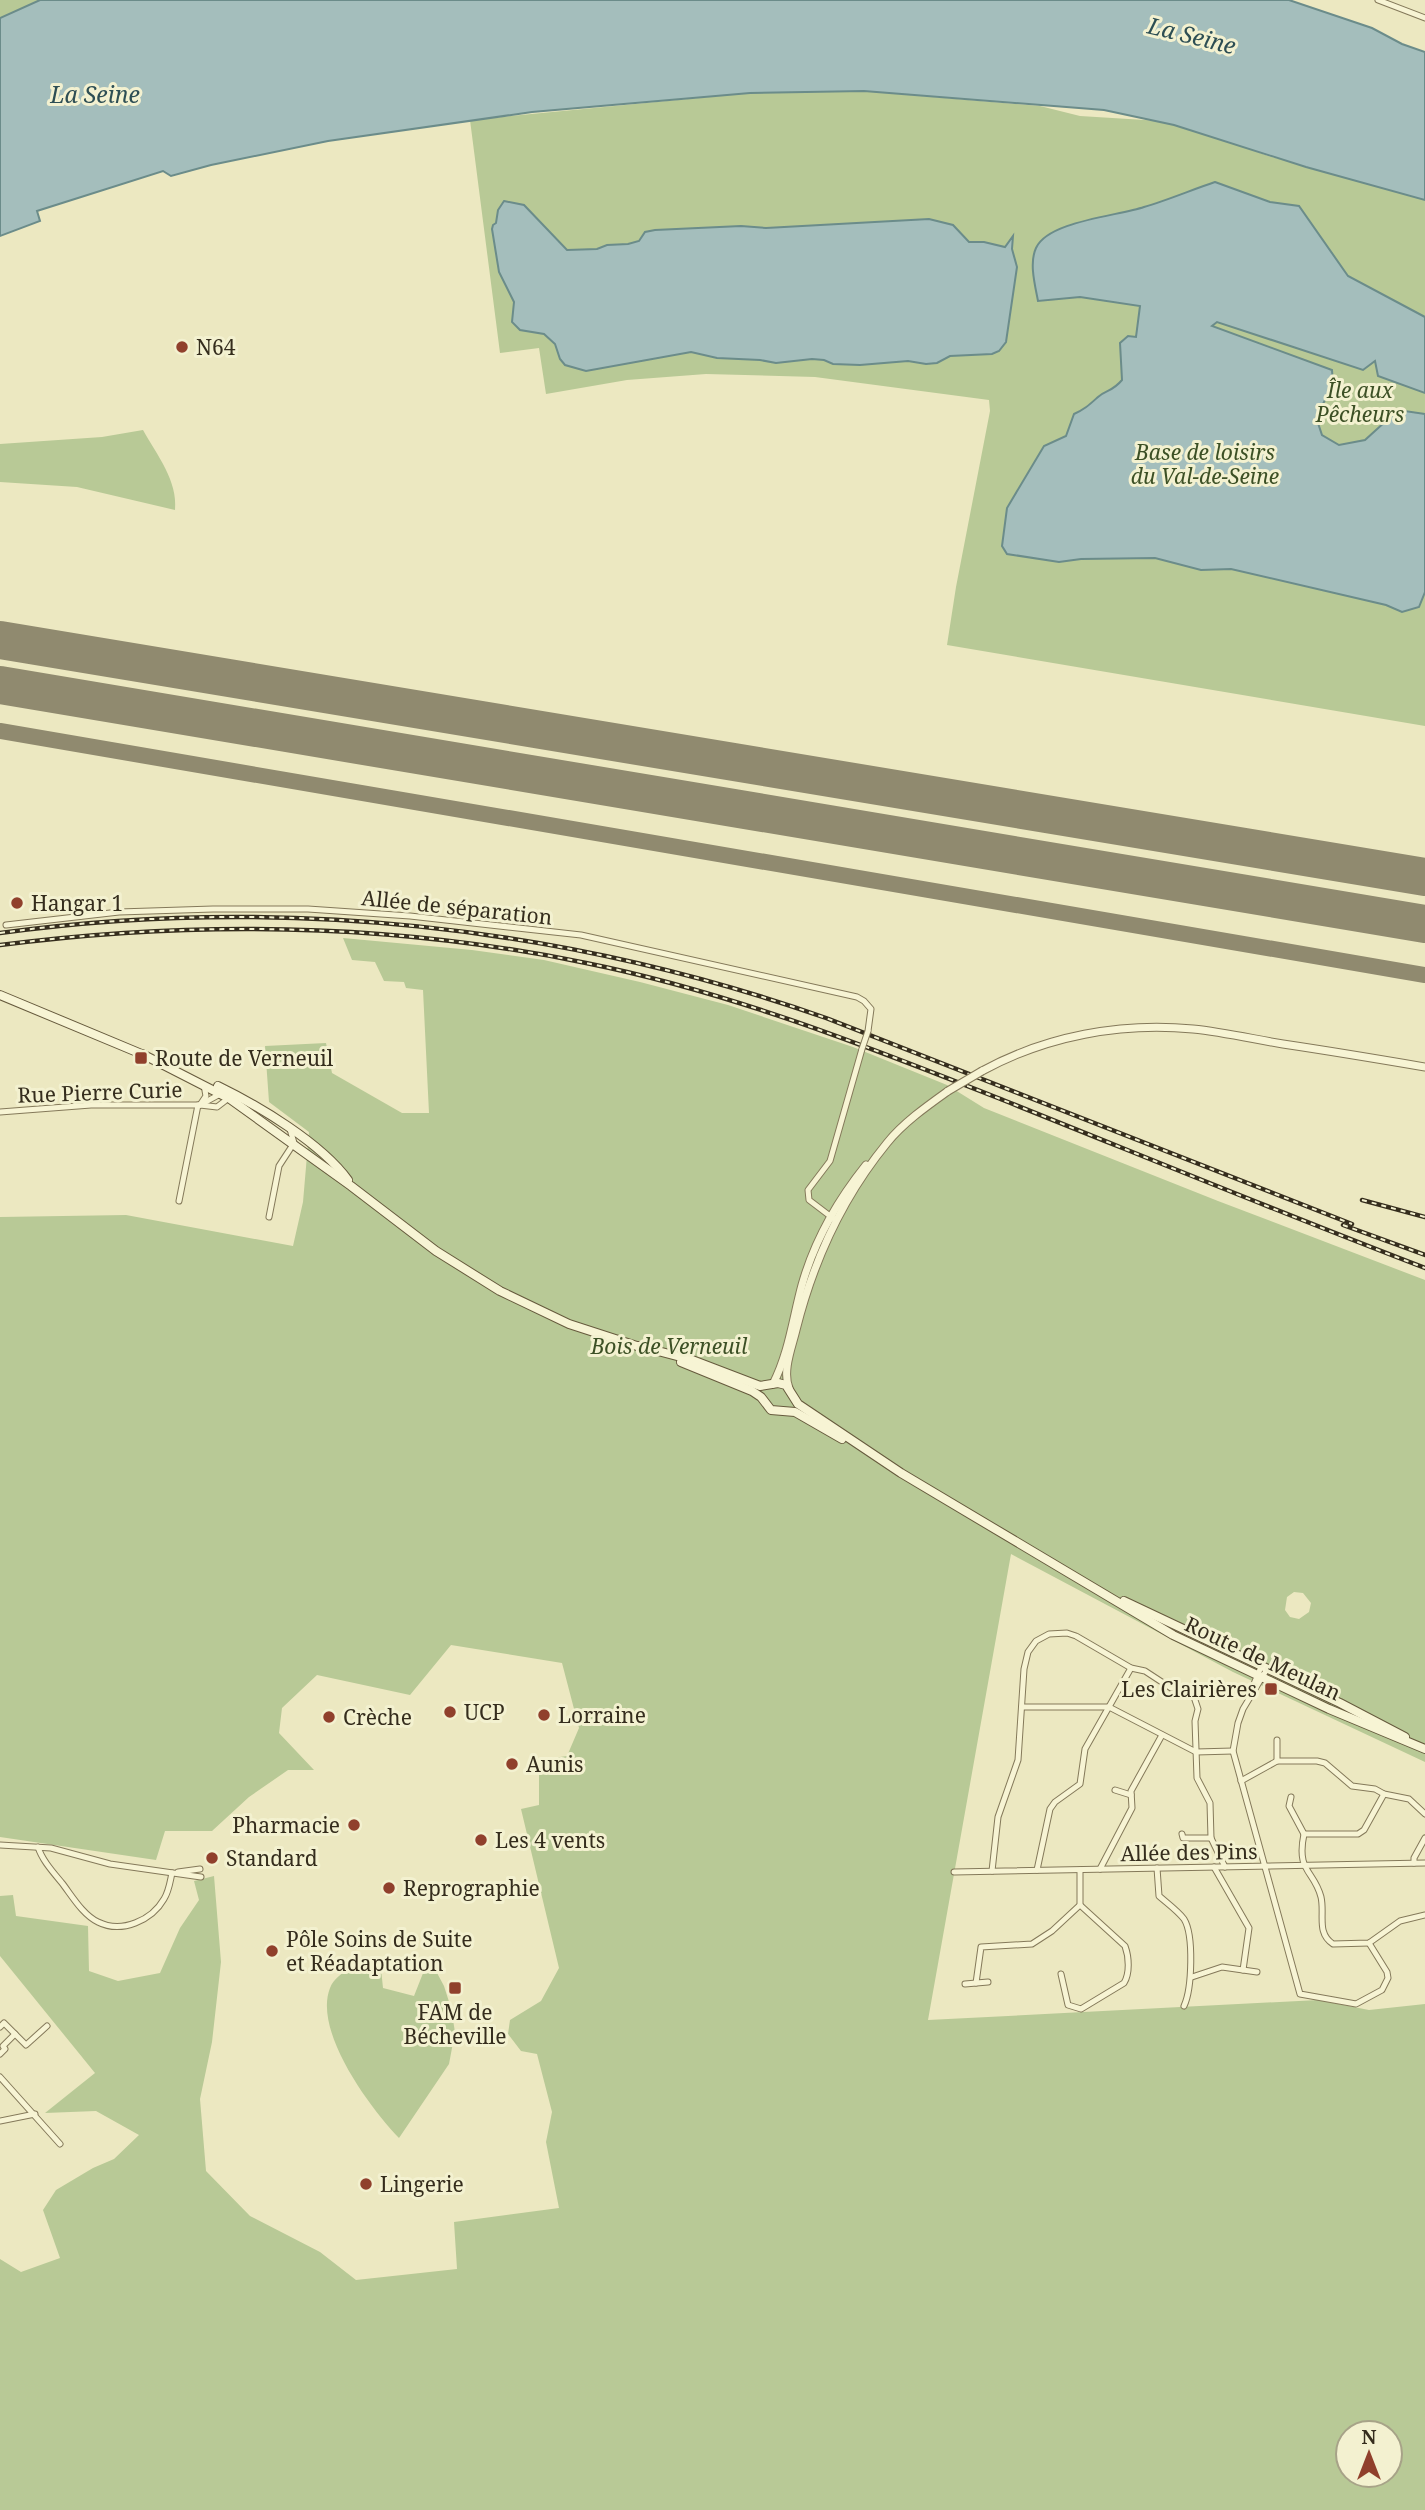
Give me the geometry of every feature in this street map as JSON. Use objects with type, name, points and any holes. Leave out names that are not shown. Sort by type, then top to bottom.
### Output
[{"type":"main road","points":[[0,995],[179,1068],[227,1094],[290,1129],[333,1164],[351,1186]]},
{"type":"main road","points":[[142,1054],[227,1094],[436,1251],[500,1291],[569,1324],[692,1360],[757,1385],[781,1383],[791,1391],[791,1405],[783,1411],[773,1411],[760,1395],[747,1388],[639,1346]]},
{"type":"main road","points":[[765,1403],[764,1395],[772,1385]]},
{"type":"main road","name":"Route de Meulan","points":[[791,1391],[796,1402],[901,1473]]},
{"type":"main road","name":"Route de Meulan","points":[[783,1411],[799,1414],[1173,1635],[1353,1720],[1425,1748]]},
{"type":"main road","name":"Route de Meulan","points":[[1093,1586],[1362,1714],[1425,1748]]},
{"type":"street","points":[[1378,0],[1425,18]]},
{"type":"street","name":"Allée de séparation","points":[[6,925],[119,912],[308,909],[581,935],[857,997],[872,1009],[868,1031],[830,1161],[808,1190],[809,1200],[834,1219]]},
{"type":"street","points":[[772,1385],[782,1365],[803,1281],[813,1253],[859,1174],[888,1142],[930,1104],[982,1071],[1021,1052],[1054,1041],[1096,1032],[1136,1028],[1193,1029],[1425,1067]]},
{"type":"street","name":"Rue Pierre Curie","points":[[199,1105],[206,1096],[203,1084]]},
{"type":"street","name":"Rue Pierre Curie","points":[[199,1105],[227,1094]]},
{"type":"street","name":"Rue Pierre Curie","points":[[0,1112],[92,1105],[216,1107],[227,1094]]},
{"type":"street","points":[[178,1201],[199,1105]]},
{"type":"street","points":[[269,1216],[279,1166],[294,1144],[290,1129]]},
{"type":"street","points":[[791,1391],[787,1372],[802,1307],[834,1219]]},
{"type":"street","points":[[992,1871],[998,1817],[1018,1760],[1024,1669],[1028,1652],[1036,1641],[1049,1634],[1067,1633],[1131,1668],[1144,1671],[1171,1688],[1186,1689],[1194,1697],[1198,1709],[1195,1721],[1197,1777],[1210,1803],[1211,1838],[1225,1867]]},
{"type":"street","points":[[1037,1870],[1050,1809],[1055,1802],[1080,1784],[1085,1749],[1131,1668]]},
{"type":"street","points":[[1264,1668],[1238,1723],[1233,1751],[1300,1994],[1356,2004],[1381,1990],[1388,1978],[1387,1972],[1369,1942]]},
{"type":"street","points":[[1021,1707],[1109,1707],[1196,1752],[1233,1751]]},
{"type":"street","points":[[1100,1869],[1132,1808],[1131,1791],[1162,1735]]},
{"type":"street","points":[[1277,1740],[1277,1761]]},
{"type":"street","points":[[1241,1781],[1277,1761],[1325,1763],[1352,1786],[1375,1789],[1384,1794],[1409,1799],[1425,1814]]},
{"type":"street","points":[[1115,1790],[1131,1795]]},
{"type":"street","points":[[1304,1835],[1358,1834],[1364,1830],[1384,1794]]},
{"type":"street","points":[[1291,1797],[1289,1806],[1304,1835],[1303,1866],[1321,1898],[1322,1928],[1328,1941],[1333,1944],[1369,1942],[1400,1920],[1425,1915]]},
{"type":"street","points":[[1182,1834],[1184,1839],[1211,1838]]},
{"type":"street","points":[[1414,1863],[1425,1838]]},
{"type":"street","points":[[0,1845],[38,1847],[110,1864],[201,1877]]},
{"type":"street","points":[[38,1847],[87,1914],[108,1926],[136,1922],[152,1913],[167,1892],[172,1873]]},
{"type":"street","name":"Allée des Pins","points":[[954,1872],[1425,1863]]},
{"type":"street","points":[[1214,1867],[1249,1928],[1243,1970]]},
{"type":"street","points":[[1157,1868],[1159,1896],[1184,1919],[1187,1928],[1192,1977],[1189,1996],[1184,2006]]},
{"type":"street","points":[[172,1873],[200,1869]]},
{"type":"street","points":[[976,1983],[981,1947],[1032,1944],[1052,1931],[1080,1905],[1080,1870]]},
{"type":"street","points":[[1061,1973],[1068,2005],[1081,2009],[1124,1983],[1128,1977],[1128,1953],[1125,1946],[1080,1905]]},
{"type":"street","points":[[1192,1977],[1222,1968],[1256,1972]]},
{"type":"street","points":[[965,1984],[988,1982]]},
{"type":"street","points":[[0,2027],[4,2023],[26,2045],[47,2026]]},
{"type":"street","points":[[0,2054],[5,2049],[3,2046],[15,2034]]},
{"type":"street","points":[[0,2077],[60,2144]]},
{"type":"street","points":[[0,2121],[35,2114]]},
{"type":"green space","points":[[0,0],[51,0],[0,21]]},
{"type":"green space","name":"Base de loisirs du Val-de-Seine","points":[[864,91],[1040,106],[1080,116],[1177,122],[1268,156],[1425,198],[1425,726],[947,645],[990,411],[989,400],[815,377],[706,374],[627,380],[546,394],[539,348],[500,353],[470,120],[750,93]]},
{"type":"green space","points":[[143,430],[170,479],[175,510],[77,487],[0,482],[0,444],[102,437]]},
{"type":"green space","name":"Bois de Verneuil","points":[[343,938],[472,950],[544,960],[728,1005],[853,1047],[947,1085],[984,1108],[1425,1280],[1425,1762],[1233,1672],[1011,1554],[928,2020],[1318,2000],[1369,2010],[1425,2004],[1425,2510],[0,2510],[0,2259],[21,2272],[60,2258],[43,2210],[56,2190],[114,2159],[139,2135],[96,2111],[45,2113],[95,2073],[0,1956],[0,1896],[13,1895],[16,1916],[88,1926],[89,1971],[118,1981],[160,1973],[180,1928],[199,1900],[194,1881],[214,1876],[221,1962],[212,2042],[200,2099],[206,2171],[250,2216],[320,2252],[356,2280],[457,2269],[454,2222],[559,2208],[546,2142],[552,2112],[537,2054],[521,2051],[508,2034],[510,2020],[541,2001],[559,1968],[521,1809],[539,1805],[539,1760],[567,1756],[579,1728],[562,1663],[451,1645],[410,1695],[317,1675],[282,1708],[279,1733],[314,1770],[288,1770],[249,1797],[212,1831],[165,1831],[156,1860],[0,1837],[0,1217],[126,1215],[293,1246],[303,1202],[309,1132],[269,1102],[265,1046],[326,1043],[332,1073],[402,1113],[429,1113],[423,990],[406,988],[404,982],[384,981],[375,962],[352,960]],"holes":[[[1294,1592],[1303,1593],[1311,1603],[1309,1612],[1299,1619],[1290,1617],[1285,1610],[1287,1597]]]},
{"type":"green space","points":[[429,1958],[444,1986],[455,2032],[449,2064],[399,2138],[374,2108],[347,2068],[330,2025],[327,2006],[330,1988],[345,1972],[380,1959],[383,1988],[414,1996]]},
{"type":"water","name":"La Seine","points":[[40,0],[1289,0],[1372,28],[1402,44],[1425,52],[1425,200],[1306,167],[1174,125],[1104,110],[864,91],[750,93],[532,112],[328,141],[171,176],[163,171],[37,211],[40,221],[0,236],[0,18]]},
{"type":"water","points":[[1215,182],[1270,202],[1299,206],[1348,276],[1425,317],[1425,393],[1378,376],[1375,361],[1363,370],[1217,322],[1212,326],[1332,370],[1333,385],[1316,417],[1322,435],[1339,445],[1365,440],[1398,410],[1425,414],[1425,592],[1419,607],[1402,612],[1386,605],[1231,569],[1201,570],[1155,558],[1059,562],[1007,554],[1002,546],[1007,508],[1044,446],[1066,436],[1074,414],[1122,380],[1120,343],[1128,336],[1136,337],[1140,306],[1080,297],[1038,301],[1033,267],[1036,248],[1054,231],[1144,207]]},
{"type":"water","points":[[504,201],[524,205],[567,250],[628,244],[639,241],[645,232],[655,230],[741,226],[766,228],[929,219],[953,225],[969,242],[1005,247],[1013,236],[1012,249],[1017,267],[1006,342],[999,351],[992,354],[950,356],[937,363],[926,364],[908,361],[833,364],[812,359],[776,363],[717,358],[691,352],[586,371],[565,365],[555,344],[544,334],[520,330],[512,322],[514,302],[499,272],[492,229]]},
{"type":"taxiway","points":[[0,731],[1425,975]]},
{"type":"runway","points":[[0,640],[1425,877]]},
{"type":"runway","points":[[0,685],[1425,924]]},
{"type":"railway","points":[[0,933],[104,922],[209,917],[314,919],[418,926],[521,940],[624,960],[726,986],[826,1018],[1352,1224]]},
{"type":"railway","points":[[0,945],[73,937],[220,929],[367,933],[513,950],[640,975],[745,1005],[849,1041],[1425,1268]]},
{"type":"railway","points":[[1362,1200],[1425,1217]]},
{"type":"railway","points":[[1343,1225],[1425,1255]]},
{"type":"place","name":"N64","points":[[182,347]]},
{"type":"place","name":"Hangar 1","points":[[17,903]]},
{"type":"place","name":"Route de Verneuil","points":[[141,1058]]},
{"type":"place","name":"Les Clairières","points":[[1271,1689]]},
{"type":"place","name":"UCP","points":[[450,1712]]},
{"type":"place","name":"Lorraine","points":[[544,1715]]},
{"type":"place","name":"Crèche","points":[[329,1717]]},
{"type":"place","name":"Aunis","points":[[512,1764]]},
{"type":"place","name":"Pharmacie","points":[[354,1825]]},
{"type":"place","name":"Les 4 vents","points":[[481,1840]]},
{"type":"place","name":"Standard","points":[[212,1858]]},
{"type":"place","name":"Reprographie","points":[[389,1888]]},
{"type":"place","name":"Pôle Soins de Suite et Réadaptation","points":[[272,1951]]},
{"type":"place","name":"FAM de Bécheville","points":[[455,1988]]},
{"type":"place","name":"Lingerie","points":[[366,2184]]},
{"type":"park label","name":"Île aux Pêcheurs","points":[[1360,402]]}]
